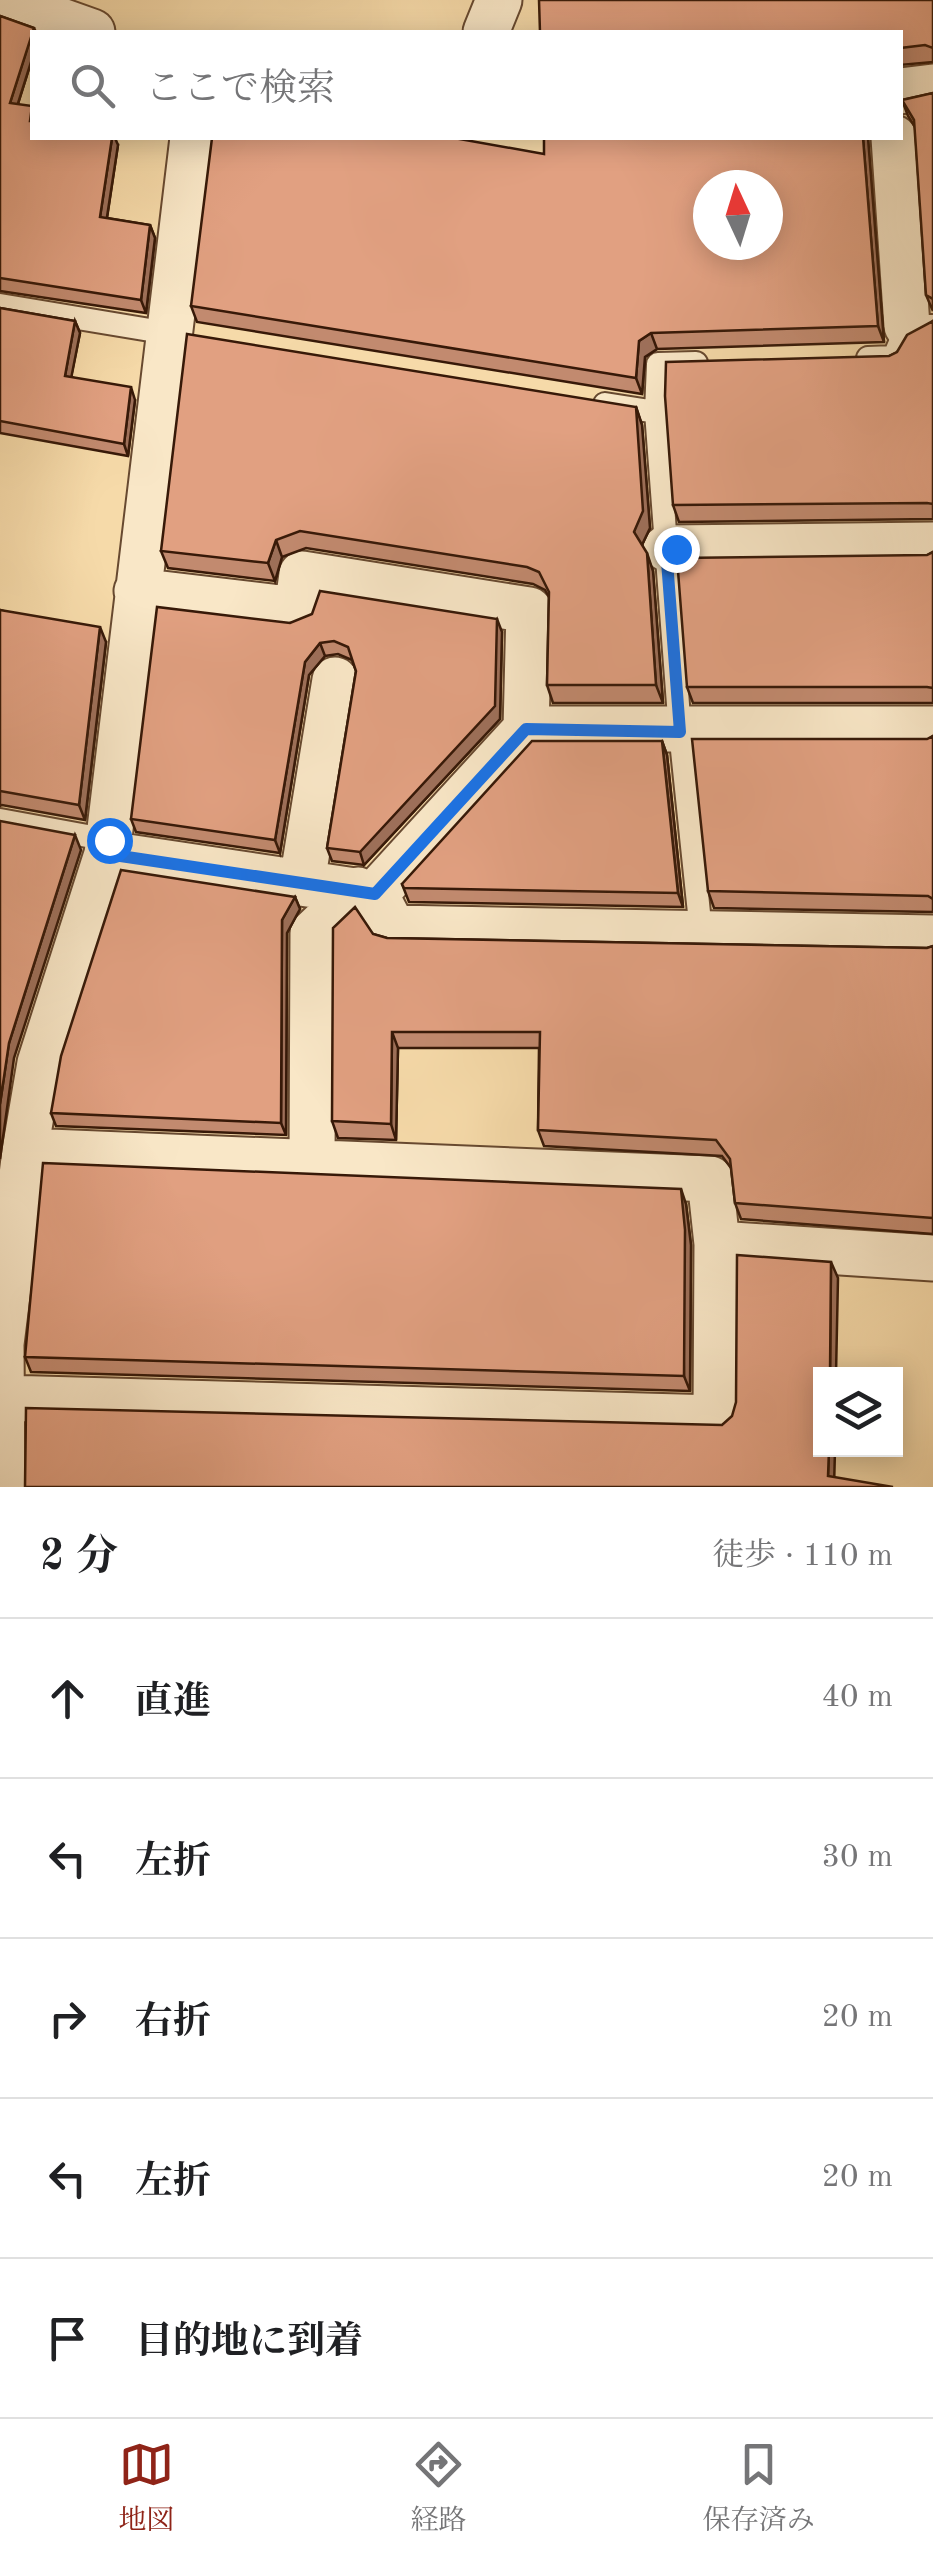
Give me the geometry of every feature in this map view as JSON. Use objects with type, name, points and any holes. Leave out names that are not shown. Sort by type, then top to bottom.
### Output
[{"type":"street","points":[[2,0],[66,17]]},
{"type":"street","points":[[487,30],[499,0]]},
{"type":"street","points":[[903,91],[933,87]]},
{"type":"street","points":[[2,1487],[1,1344],[26,1151],[40,1064],[108,847],[137,592],[187,336],[193,140]]},
{"type":"street","points":[[894,140],[920,326]]},
{"type":"street","points":[[666,548],[933,546]]},
{"type":"street","points":[[137,592],[296,610],[302,574],[530,610],[526,729],[367,892],[313,933],[312,1163]]},
{"type":"street","points":[[302,882],[336,680]]},
{"type":"street","points":[[526,729],[933,729]]},
{"type":"street","points":[[108,847],[367,892],[393,928],[933,938]]},
{"type":"street","points":[[4,1398],[716,1418],[717,1244],[710,1179],[26,1151]]},
{"type":"street","points":[[717,1244],[933,1258]]},
{"type":"lane","points":[[0,305],[187,336]]},
{"type":"lane","points":[[842,359],[894,357],[920,326]]},
{"type":"lane","points":[[700,932],[680,732],[656,412],[658,364],[715,362]]},
{"type":"lane","points":[[578,399],[656,412]]},
{"type":"lane","points":[[0,820],[108,847]]},
{"type":"building","points":[[539,0],[933,0],[933,48],[903,48],[903,30],[540,30]]},
{"type":"building","points":[[0,16],[34,28],[30,30],[10,103],[30,106],[30,140],[112,140],[100,217],[150,225],[141,300],[0,278]]},
{"type":"building","points":[[933,93],[933,299],[926,295],[914,120],[903,100]]},
{"type":"building","points":[[212,140],[465,140],[544,154],[544,140],[863,140],[878,326],[651,333],[639,341],[636,378],[191,306]]},
{"type":"building","points":[[0,308],[75,321],[65,376],[131,387],[124,444],[0,421]]},
{"type":"building","points":[[933,321],[933,504],[673,505],[666,362],[889,356],[897,352],[907,335]]},
{"type":"building","points":[[187,334],[636,407],[643,511],[634,532],[647,553],[656,685],[547,685],[549,592],[539,572],[527,567],[300,531],[276,540],[268,563],[161,551]]},
{"type":"building","points":[[933,552],[933,688],[687,687],[677,558]]},
{"type":"building","points":[[320,591],[497,619],[495,706],[360,852],[327,848],[356,671],[348,647],[334,641],[320,643],[305,662],[275,840],[131,819],[157,607],[290,623],[312,614]]},
{"type":"building","points":[[0,610],[100,627],[79,805],[0,791]]},
{"type":"building","points":[[933,736],[933,899],[708,891],[692,739]]},
{"type":"building","points":[[532,741],[662,741],[678,893],[404,888],[402,884]]},
{"type":"building","points":[[0,821],[75,835],[9,1043],[0,1104]]},
{"type":"building","points":[[121,870],[295,897],[282,920],[281,1123],[51,1113],[61,1056]]},
{"type":"building","points":[[355,907],[373,934],[387,938],[933,946],[933,1218],[735,1203],[730,1159],[716,1140],[538,1130],[540,1032],[392,1032],[391,1124],[332,1121],[333,928]]},
{"type":"building","points":[[43,1163],[681,1189],[685,1230],[684,1376],[25,1357]]},
{"type":"building","points":[[737,1255],[831,1262],[830,1367],[813,1367],[813,1457],[829,1457],[828,1476],[893,1487],[25,1487],[26,1408],[722,1425],[732,1416],[736,1402]]},
{"type":"route","points":[[109,840],[107,854],[375,894],[526,729],[680,732],[666,548],[676,549]]}]
